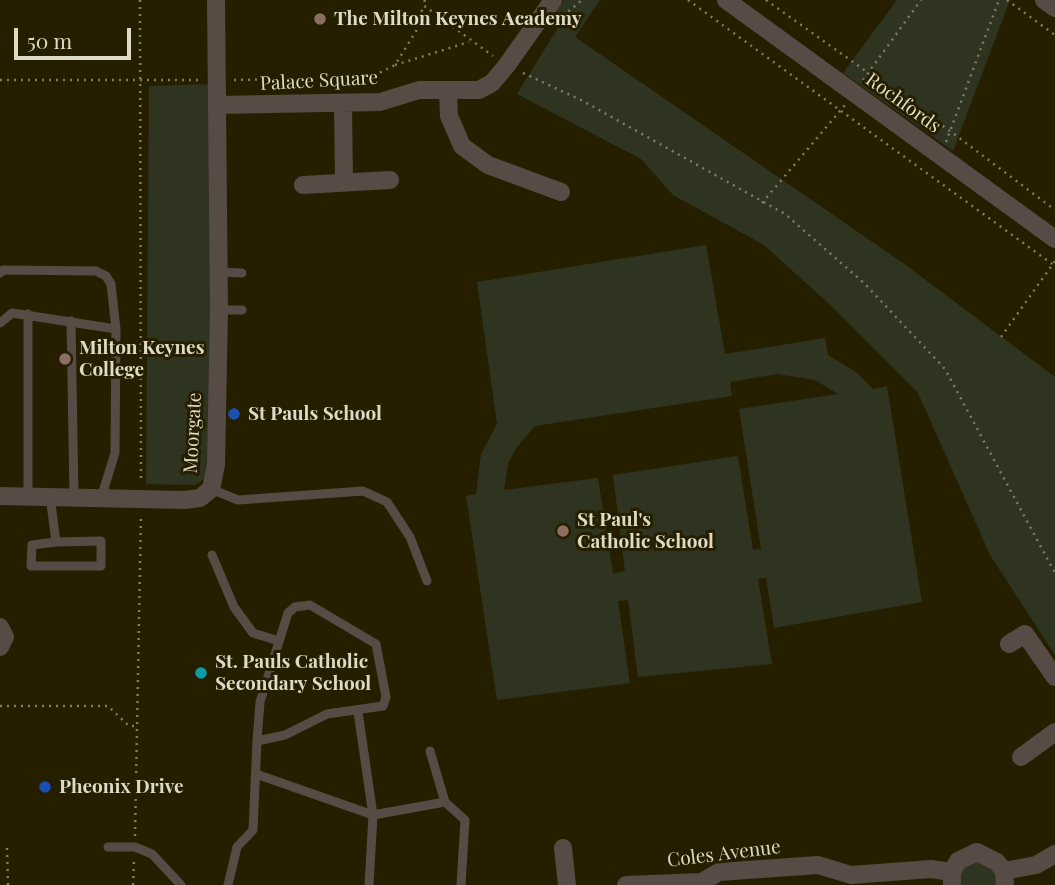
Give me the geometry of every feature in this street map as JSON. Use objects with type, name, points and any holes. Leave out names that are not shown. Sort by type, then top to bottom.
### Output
[{"type":"street","name":"Moorgate","points":[[0,496],[184,500],[200,498],[211,489],[216,465],[219,310],[216,0]]},
{"type":"street","points":[[553,0],[492,83],[480,90],[456,92],[449,116],[462,146],[488,165],[561,192]]},
{"type":"street","name":"Rochfords","points":[[726,0],[1055,239]]},
{"type":"street","points":[[1044,0],[1055,8]]},
{"type":"street","name":"Palace Square","points":[[217,105],[380,102],[419,90],[456,92]]},
{"type":"street","points":[[343,104],[344,182]]},
{"type":"street","points":[[303,186],[390,180]]},
{"type":"street","points":[[0,627],[5,637],[0,647]]},
{"type":"street","points":[[1009,644],[1025,634],[1055,677]]},
{"type":"street","points":[[1021,757],[1055,732]]},
{"type":"street","points":[[563,848],[567,885]]},
{"type":"street","points":[[952,879],[964,856],[977,852],[991,857],[1004,878],[1055,854]]},
{"type":"street","name":"Coles Avenue","points":[[626,885],[702,883],[719,873],[818,864],[851,880],[931,869],[952,879]]},
{"type":"lane","points":[[0,273],[3,270],[96,271],[106,276],[113,290],[116,329],[115,453],[101,499]]},
{"type":"lane","points":[[219,272],[242,273]]},
{"type":"lane","points":[[219,310],[242,310]]},
{"type":"lane","points":[[0,323],[12,313],[116,329]]},
{"type":"lane","points":[[28,314],[28,496]]},
{"type":"lane","points":[[71,321],[74,497]]},
{"type":"lane","points":[[211,489],[238,500],[363,491],[387,502],[410,537],[427,581]]},
{"type":"lane","points":[[50,496],[56,542]]},
{"type":"lane","points":[[101,541],[101,566],[31,566],[32,545],[56,542],[101,541]]},
{"type":"lane","points":[[212,555],[234,607],[253,633],[279,641]]},
{"type":"lane","points":[[228,885],[237,847],[253,830],[257,741],[260,702],[288,613],[295,607],[310,605],[376,644],[386,702],[378,708],[327,714],[285,735],[257,741]]},
{"type":"lane","points":[[358,712],[373,815],[369,885]]},
{"type":"lane","points":[[430,751],[445,802],[465,820],[461,885]]},
{"type":"lane","points":[[256,774],[373,815],[445,802]]},
{"type":"lane","points":[[108,847],[135,847],[152,854],[181,885]]},
{"type":"path","points":[[139,80],[140,0]]},
{"type":"path","points":[[688,0],[1054,264],[1001,337]]},
{"type":"path","points":[[766,0],[950,131],[1055,210]]},
{"type":"path","points":[[933,178],[999,0]]},
{"type":"path","points":[[1007,0],[1055,35]]},
{"type":"path","points":[[395,65],[418,28],[424,2],[470,42],[507,65],[583,101],[785,214],[864,283],[945,369],[1055,573]]},
{"type":"path","points":[[0,80],[371,77],[395,65],[470,42]]},
{"type":"path","points":[[0,706],[108,706],[129,726],[139,726]]},
{"type":"path","points":[[7,848],[8,885]]},
{"type":"green space","points":[[564,0],[600,0],[575,37],[903,263],[1055,377],[1055,655],[990,555],[918,393],[828,303],[764,245],[673,195],[641,159],[517,94],[559,26],[548,22]]},
{"type":"green space","points":[[897,0],[1010,0],[953,151],[843,73]]},
{"type":"green space","points":[[211,84],[210,444],[206,478],[195,485],[146,484],[149,86]]},
{"type":"green space","points":[[706,245],[725,354],[825,338],[828,355],[856,372],[873,389],[887,386],[922,602],[774,628],[766,578],[758,579],[772,664],[638,677],[628,600],[618,601],[630,683],[497,700],[466,496],[476,494],[481,454],[497,424],[477,282]],"holes":[[[777,374],[815,380],[838,394],[739,409],[761,549],[753,550],[738,456],[613,475],[625,571],[613,573],[598,478],[504,490],[508,464],[516,448],[535,426],[732,396],[730,382]]]},
{"type":"green space","points":[[981,860],[997,874],[998,885],[958,885],[962,867]]},
{"type":"place","name":"The Milton Keynes Academy","points":[[320,19]]},
{"type":"place","name":"Milton Keynes College","points":[[65,359]]},
{"type":"place","name":"St Pauls School","points":[[234,414]]},
{"type":"place","name":"St Paul's Catholic School","points":[[563,531]]},
{"type":"place","name":"St. Pauls Catholic Secondary School","points":[[201,673]]},
{"type":"place","name":"Pheonix Drive","points":[[45,787]]}]
